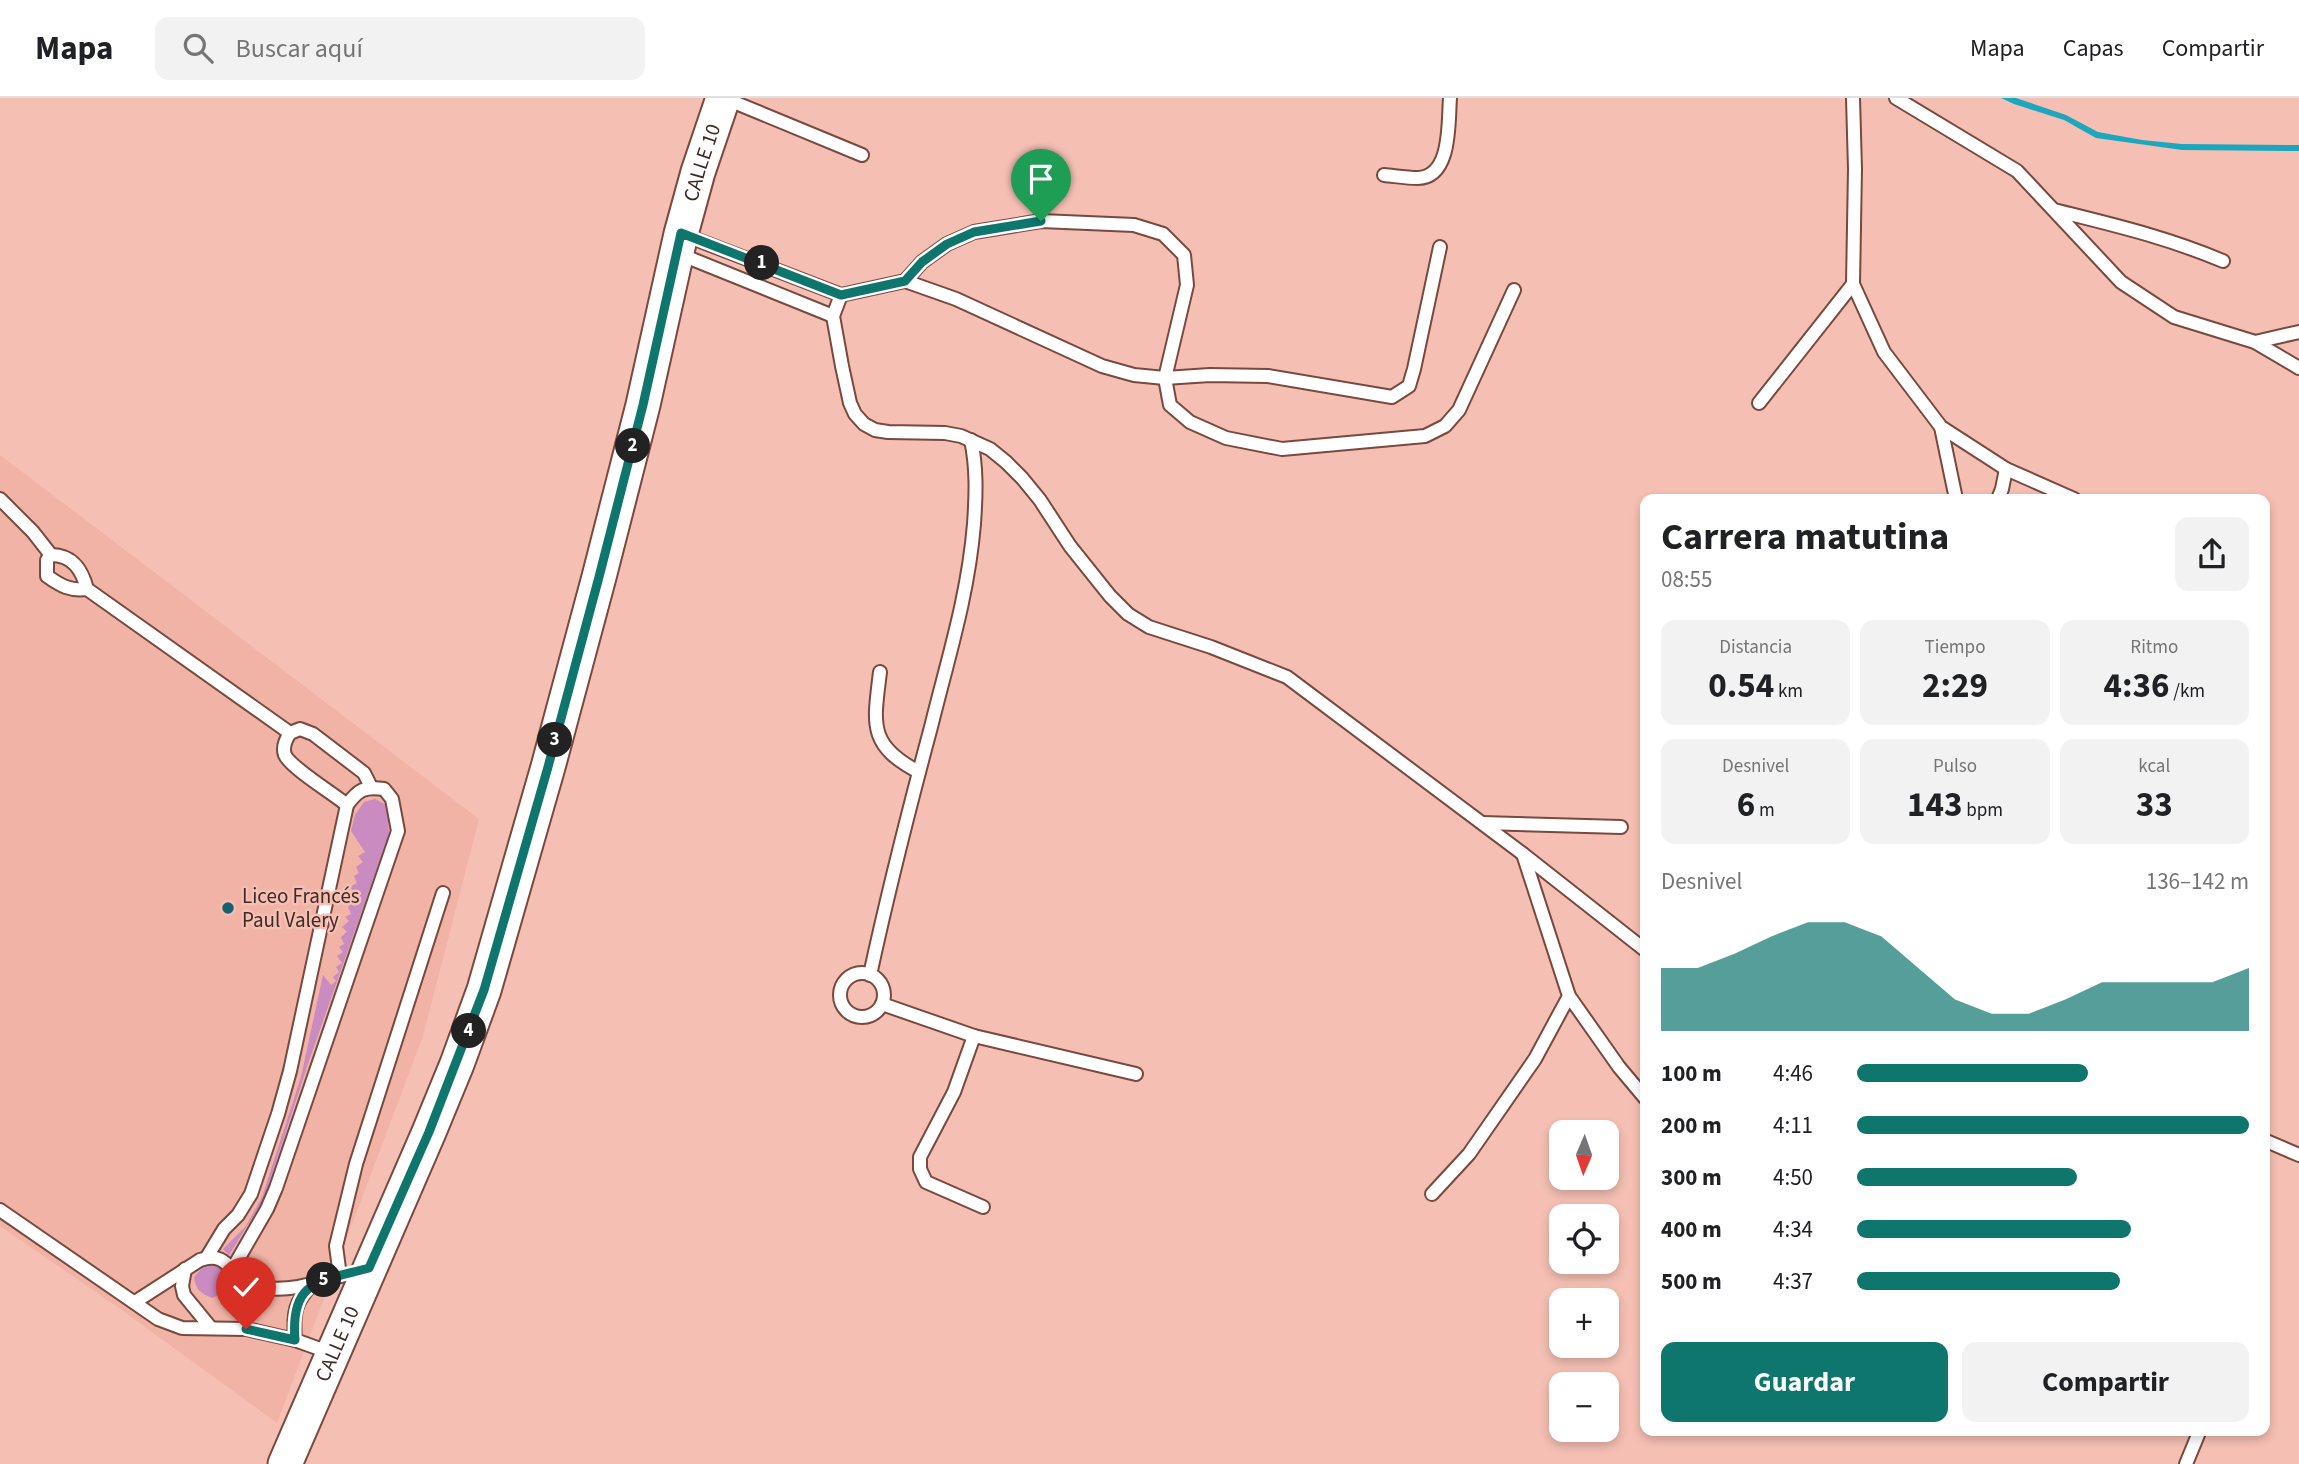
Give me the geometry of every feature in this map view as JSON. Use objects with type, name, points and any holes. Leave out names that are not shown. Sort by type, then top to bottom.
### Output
[{"type":"main road","name":"CALLE 10","points":[[285,1464],[334,1354],[355,1272],[452,1076],[484,990],[548,767],[602,564],[698,172],[723,98]]},
{"type":"lane","points":[[723,98],[862,155]]},
{"type":"lane","points":[[1384,175],[1420,178],[1432,174],[1443,161],[1450,98]]},
{"type":"lane","points":[[1853,98],[1856,169],[1853,284],[1884,352],[1941,426],[2006,470],[2062,494]]},
{"type":"lane","points":[[1896,98],[2017,171],[2121,282],[2174,317],[2255,342],[2299,368]]},
{"type":"lane","points":[[2054,210],[2150,233],[2223,261]]},
{"type":"lane","points":[[905,281],[922,262],[947,244],[974,232],[1041,221],[1134,225],[1163,233],[1184,255],[1187,285],[1166,378],[1170,405],[1190,422],[1226,438],[1282,449],[1425,436],[1445,426],[1459,410],[1514,290]]},
{"type":"lane","points":[[679,243],[841,295],[905,281],[956,299],[1102,366],[1134,376],[1268,376],[1392,397],[1409,386],[1440,247]]},
{"type":"lane","points":[[679,243],[833,316]]},
{"type":"lane","points":[[1759,403],[1853,284]]},
{"type":"lane","points":[[841,295],[833,316],[850,403],[864,424],[875,430],[888,432],[945,433],[971,440],[990,449],[1022,478],[1040,500],[1070,547],[1128,614],[1149,627],[1211,647],[1287,677],[1482,822],[1640,946]]},
{"type":"lane","points":[[2255,342],[2299,332]]},
{"type":"lane","points":[[1941,426],[1955,494]]},
{"type":"lane","points":[[870,975],[892,872],[960,619],[971,558],[976,478],[971,440]]},
{"type":"lane","points":[[2000,494],[2006,470]]},
{"type":"lane","points":[[0,499],[33,532],[51,555]]},
{"type":"lane","points":[[51,555],[61,555],[75,563],[88,589],[290,733]]},
{"type":"lane","points":[[51,555],[47,560],[47,576],[75,591],[88,589]]},
{"type":"lane","points":[[880,672],[874,721],[881,742],[900,762],[919,772]]},
{"type":"lane","points":[[347,805],[296,767],[285,755],[285,742],[290,733],[299,729],[320,738],[363,773],[371,787]]},
{"type":"lane","points":[[135,1302],[207,1257],[250,1194],[290,1071],[347,805],[356,793],[371,787],[384,789],[392,799],[398,831],[276,1188],[233,1268]]},
{"type":"lane","points":[[1482,822],[1621,827]]},
{"type":"lane","points":[[1523,854],[1569,996],[1640,1092]]},
{"type":"lane","points":[[207,1257],[220,1259],[233,1268],[246,1284],[262,1288],[283,1290],[355,1272],[335,1246],[377,1095],[443,893]]},
{"type":"lane","points":[[859,974],[870,975],[884,991],[882,1004],[869,1015],[858,1016],[848,1012],[842,1003],[841,992],[849,978],[859,974]]},
{"type":"lane","points":[[1432,1195],[1469,1154],[1535,1059],[1569,996]]},
{"type":"lane","points":[[882,1004],[974,1036],[1136,1074]]},
{"type":"lane","points":[[974,1036],[954,1092],[920,1157],[920,1169],[926,1181],[983,1207]]},
{"type":"lane","points":[[2270,1143],[2299,1156]]},
{"type":"lane","points":[[0,1210],[158,1319],[182,1328],[197,1330],[246,1329],[295,1340],[334,1354]]},
{"type":"lane","points":[[185,1269],[182,1286],[184,1294],[211,1328]]},
{"type":"lane","points":[[295,1340],[293,1326],[296,1307],[301,1295],[314,1283]]},
{"type":"lane","points":[[2186,1464],[2198,1436]]},
{"type":"shaded area","name":"Liceo Francés Paul Valery","points":[[0,455],[479,819],[423,1036],[277,1423],[119,1308],[0,1226]]},
{"type":"shaded area","points":[[375,799],[387,805],[389,834],[310,1058],[264,1199],[229,1255],[223,1249],[246,1226],[262,1197],[301,1077],[323,975],[331,985],[336,981],[333,977],[339,972],[336,967],[342,963],[337,956],[343,952],[339,947],[344,944],[341,937],[347,932],[342,927],[349,921],[345,917],[351,914],[348,907],[353,902],[348,896],[354,892],[350,887],[357,883],[354,876],[359,873],[356,867],[363,862],[358,856],[365,852],[351,831],[355,815],[364,802]]},
{"type":"shaded area","points":[[214,1265],[226,1269],[229,1277],[226,1292],[212,1298],[199,1290],[194,1277],[203,1267]]},
{"type":"water","points":[[2001,98],[2016,98],[2066,115],[2098,132],[2142,140],[2182,144],[2299,145],[2299,151],[2182,150],[2096,138],[2064,120]]},
{"type":"place","name":"Liceo Francés Paul Valery","points":[[228,908]]},
{"type":"route","points":[[246,1329],[295,1340],[293,1326],[301,1295],[314,1283],[369,1268],[457,1064],[484,990],[548,767],[643,405],[681,233],[841,295],[905,281],[922,262],[947,244],[974,232],[1041,221]]}]
